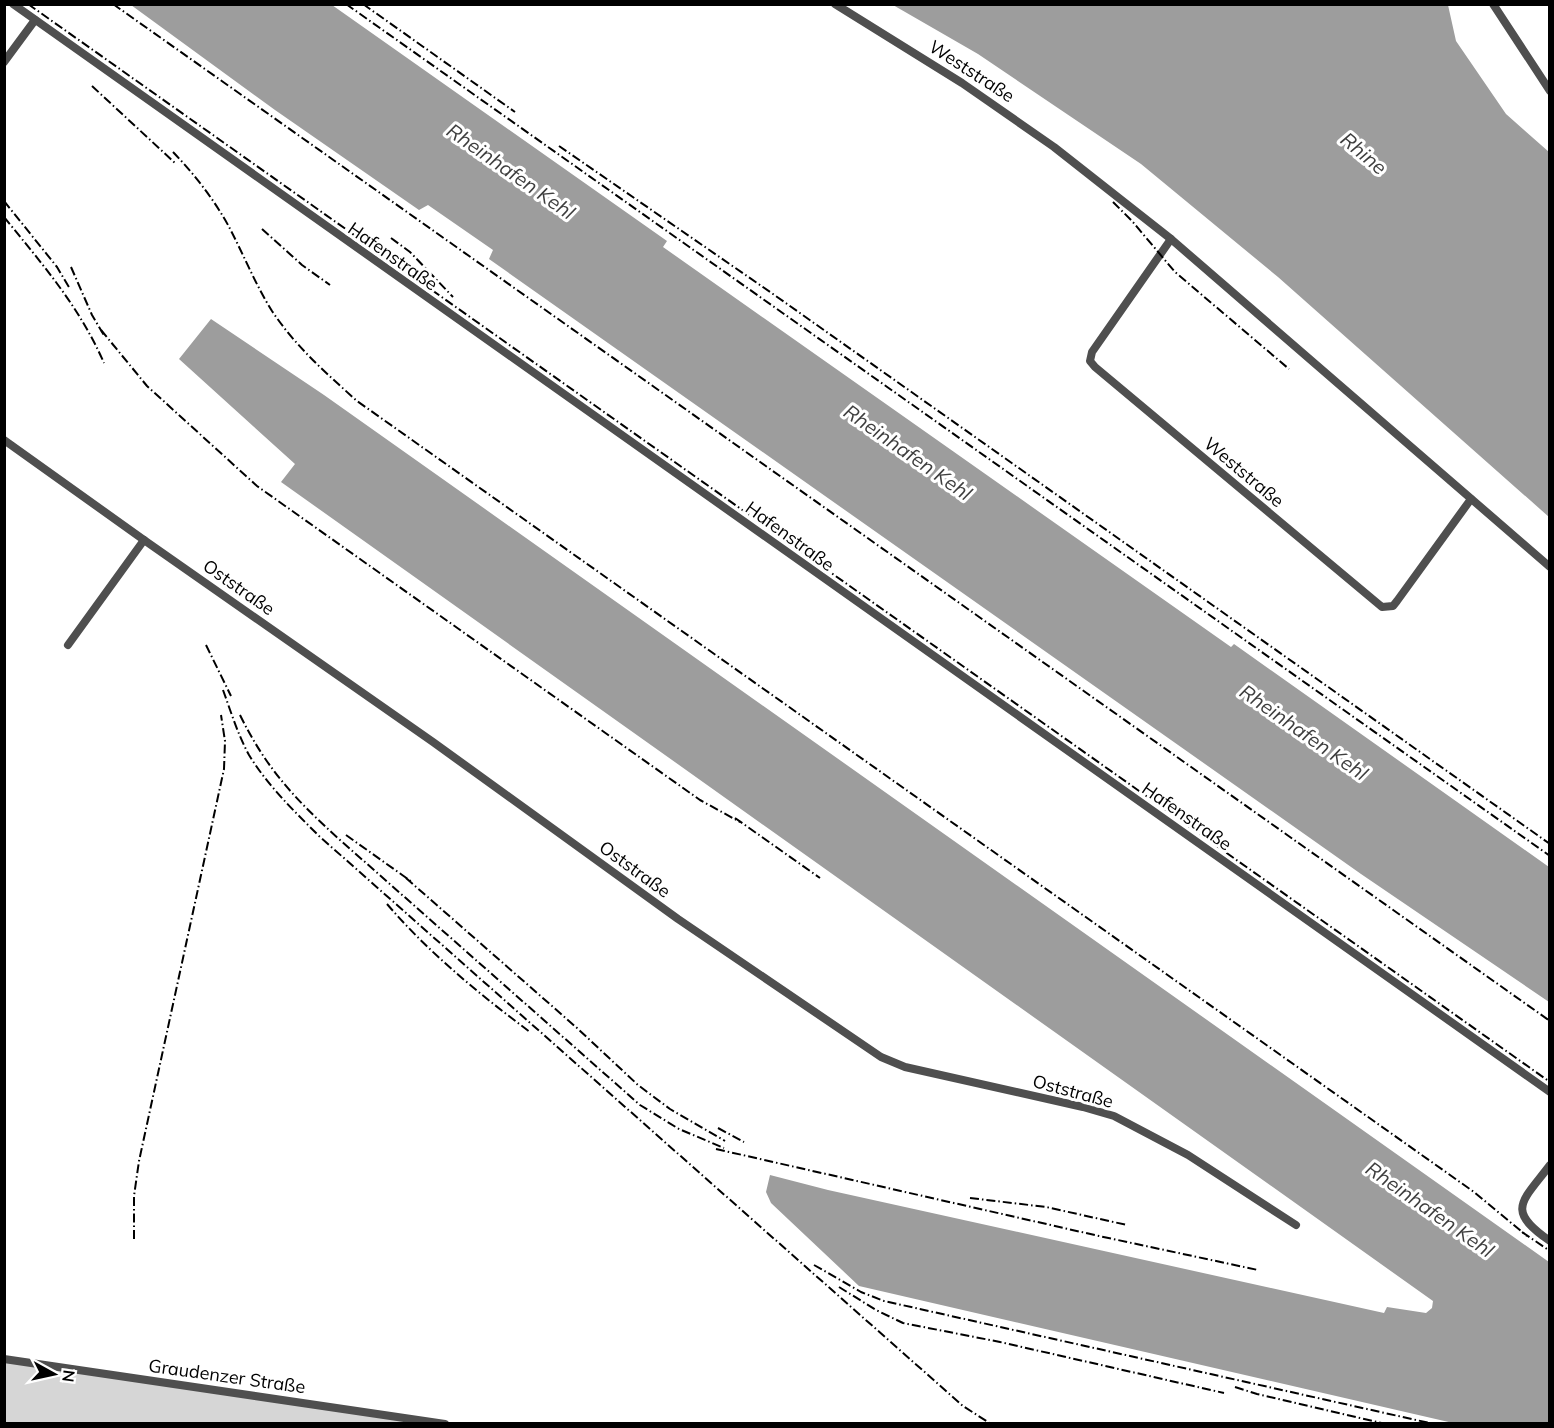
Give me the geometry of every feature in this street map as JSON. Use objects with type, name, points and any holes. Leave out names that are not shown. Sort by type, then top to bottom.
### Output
[{"type":"street","name":"Hafenstraße","points":[[13,4],[1550,1092]]},
{"type":"street","name":"Weststraße","points":[[835,4],[1010,114],[1171,239],[1550,567]]},
{"type":"street","points":[[1493,4],[1550,91]]},
{"type":"street","points":[[4,62],[34,20]]},
{"type":"street","name":"Weststraße","points":[[1171,239],[1092,352],[1090,361],[1095,367],[1382,607],[1393,606],[1397,602],[1471,499]]},
{"type":"street","name":"Oststraße","points":[[4,440],[397,716],[678,919],[881,1057],[905,1067],[1114,1116],[1188,1155],[1296,1225]]},
{"type":"street","points":[[68,645],[144,540]]},
{"type":"street","points":[[1550,1165],[1523,1202],[1521,1214],[1528,1225],[1550,1241]]},
{"type":"street","name":"Graudenzer Straße","points":[[4,1359],[445,1424]]},
{"type":"shaded area","points":[[4,1362],[417,1423],[5,1423]]},
{"type":"water","name":"Rheinhafen Kehl","points":[[131,5],[332,5],[667,241],[663,247],[1231,647],[1234,644],[1549,867],[1549,1002],[1361,874],[489,259],[493,250],[428,205],[419,210],[275,110]]},
{"type":"water","name":"Rhine","points":[[893,5],[1448,5],[1456,41],[1506,114],[1549,152],[1549,517],[1278,277],[1141,164],[978,54]]},
{"type":"water","name":"Rheinhafen Kehl","points":[[211,319],[324,395],[1549,1262],[1549,1423],[1453,1423],[859,1286],[771,1203],[766,1192],[770,1175],[828,1190],[1384,1313],[1387,1307],[1426,1313],[1432,1308],[1433,1301],[281,482],[295,464],[179,359]]},
{"type":"railway","points":[[28,4],[1550,1082]]},
{"type":"railway","points":[[113,4],[1550,1021]]},
{"type":"railway","points":[[346,4],[1550,856]]},
{"type":"railway","points":[[363,4],[515,112]]},
{"type":"railway","points":[[92,86],[175,163]]},
{"type":"railway","points":[[559,146],[773,294],[1550,844]]},
{"type":"railway","points":[[173,152],[203,187],[222,215],[260,290],[281,324],[312,359],[357,401],[1474,1192],[1527,1236]]},
{"type":"railway","points":[[4,201],[57,267],[70,289]]},
{"type":"railway","points":[[1113,202],[1175,272],[1289,369]]},
{"type":"railway","points":[[4,217],[72,304],[104,363]]},
{"type":"railway","points":[[262,229],[302,265],[330,285]]},
{"type":"railway","points":[[391,238],[410,252],[453,297]]},
{"type":"railway","points":[[71,267],[92,315],[105,337]]},
{"type":"railway","points":[[101,330],[147,386],[257,486],[700,800],[740,822]]},
{"type":"railway","points":[[206,645],[231,696]]},
{"type":"railway","points":[[223,690],[241,740],[256,766],[281,797],[319,836],[963,1406],[991,1424]]},
{"type":"railway","points":[[134,1239],[134,1196],[139,1161],[224,769],[225,741],[221,715]]},
{"type":"railway","points":[[240,715],[272,768],[310,811],[340,840],[640,1105],[679,1129],[724,1148]]},
{"type":"railway","points":[[735,818],[820,878]]},
{"type":"railway","points":[[346,835],[412,882]]},
{"type":"railway","points":[[406,878],[577,1028],[638,1085],[670,1109],[725,1141]]},
{"type":"railway","points":[[387,904],[419,939],[455,972],[530,1032]]},
{"type":"railway","points":[[718,1128],[744,1142]]},
{"type":"railway","points":[[716,1149],[1258,1270]]},
{"type":"railway","points":[[970,1198],[1046,1207],[1127,1225]]},
{"type":"railway","points":[[1522,1232],[1550,1251]]},
{"type":"railway","points":[[814,1265],[861,1292],[884,1301],[1434,1424]]},
{"type":"railway","points":[[839,1287],[876,1310],[903,1323],[1000,1342],[1224,1393]]},
{"type":"railway","points":[[1235,1387],[1386,1424]]}]
